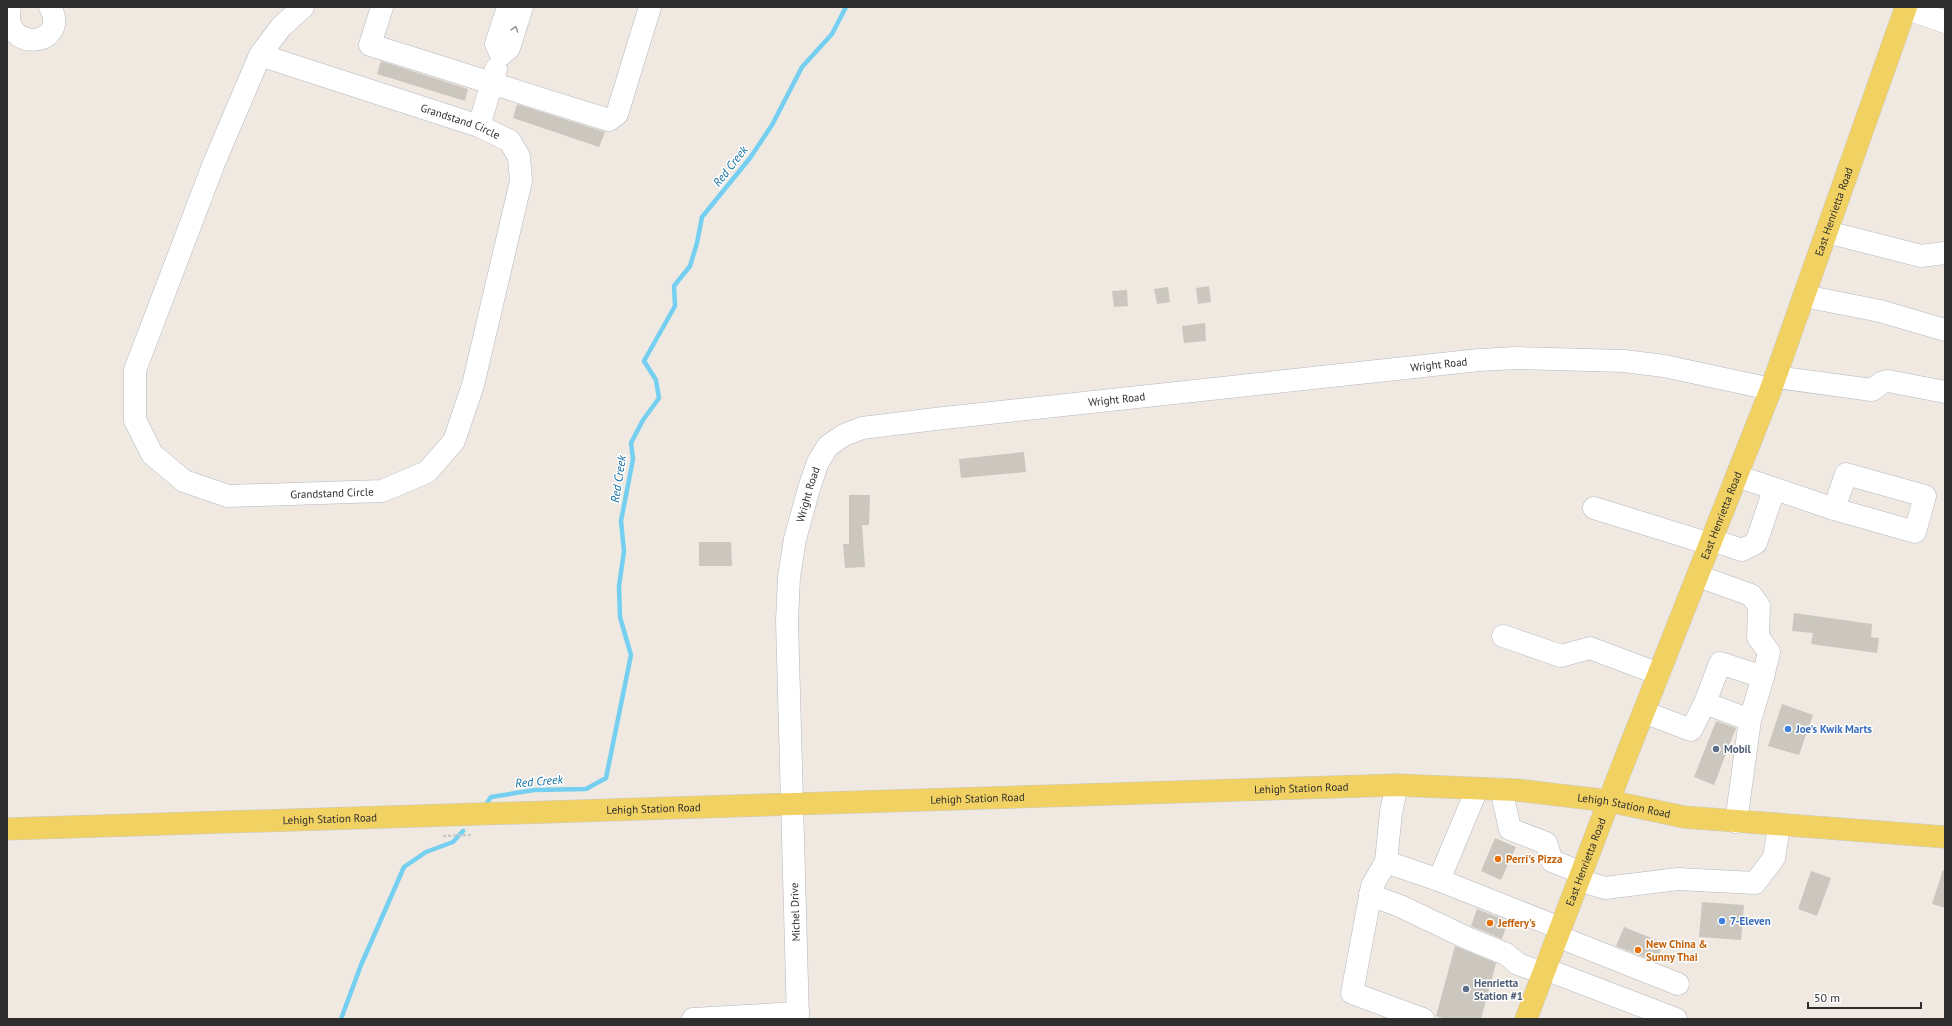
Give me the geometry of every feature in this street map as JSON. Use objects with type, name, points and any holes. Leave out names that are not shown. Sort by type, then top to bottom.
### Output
[{"type":"main road","name":"East Henrietta Road","points":[[1526,1019],[1609,801],[1774,383],[1906,8]]},
{"type":"main road","name":"Lehigh Station Road","points":[[7,829],[1397,785],[1502,789],[1609,801],[1684,817],[1779,826],[1945,837]]},
{"type":"street","points":[[10,7],[7,13],[9,28],[14,34],[28,41],[43,37],[52,25],[53,17],[50,7]]},
{"type":"street","name":"Grandstand Circle","points":[[260,55],[479,126],[510,141],[519,157],[521,181],[473,385],[454,440],[427,472],[382,491],[228,496],[184,481],[152,454],[136,420],[135,370],[214,163],[260,55],[281,27],[303,7]]},
{"type":"street","points":[[382,7],[370,45],[492,82],[517,93],[609,120],[617,114],[650,7]]},
{"type":"street","points":[[501,55],[496,44],[508,7]]},
{"type":"street","points":[[479,126],[501,55],[509,48],[522,7]]},
{"type":"street","points":[[1906,8],[1945,22]]},
{"type":"street","points":[[1827,232],[1921,256],[1945,253]]},
{"type":"street","points":[[1804,296],[1880,311],[1944,330]]},
{"type":"street","name":"Wright Road","points":[[792,804],[787,621],[789,576],[795,539],[818,462],[828,446],[844,434],[862,428],[935,419],[1479,360],[1573,358],[1624,361],[1774,383],[1872,390],[1888,381],[1945,392]]},
{"type":"street","points":[[1737,476],[1774,490],[1834,509]]},
{"type":"street","points":[[1594,508],[1742,550],[1756,543],[1774,490]]},
{"type":"street","points":[[1698,576],[1751,595],[1759,606],[1758,637],[1769,652],[1750,720],[1736,822]]},
{"type":"street","points":[[1503,636],[1561,656],[1590,648],[1659,674]]},
{"type":"street","points":[[1644,712],[1691,730],[1705,703],[1720,663],[1763,676]]},
{"type":"street","points":[[1705,703],[1750,720]]},
{"type":"street","points":[[1397,785],[1391,812],[1386,862],[1372,886],[1352,993],[1423,1019]]},
{"type":"street","points":[[1439,880],[1477,788]]},
{"type":"street","points":[[1502,789],[1510,829],[1546,843],[1552,861],[1605,888],[1678,879],[1755,882],[1774,858],[1779,826]]},
{"type":"street","name":"Michel Drive","points":[[792,804],[798,1016]]},
{"type":"street","points":[[1386,862],[1439,880],[1678,984]]},
{"type":"street","points":[[1370,895],[1400,906],[1467,938],[1506,954],[1518,964],[1544,971],[1676,1019]]},
{"type":"street","points":[[692,1019],[798,1016]]},
{"type":"path","points":[[442,836],[471,835]]},
{"type":"building","points":[[381,61],[468,89],[465,101],[377,74]]},
{"type":"building","points":[[517,104],[605,132],[599,147],[513,118]]},
{"type":"building","points":[[1209,286],[1211,302],[1198,304],[1196,288]]},
{"type":"building","points":[[1168,287],[1170,302],[1157,304],[1154,289]]},
{"type":"building","points":[[1127,290],[1128,306],[1114,307],[1112,291]]},
{"type":"building","points":[[1205,323],[1206,341],[1184,343],[1182,326]]},
{"type":"building","points":[[1024,452],[1026,472],[961,478],[959,459]]},
{"type":"building","points":[[849,495],[870,495],[869,525],[862,525],[865,567],[845,568],[843,544],[849,544]]},
{"type":"building","points":[[699,542],[731,542],[732,566],[699,566]]},
{"type":"building","points":[[1794,613],[1872,624],[1871,637],[1879,638],[1877,653],[1811,644],[1813,633],[1792,631]]},
{"type":"building","points":[[1782,704],[1813,715],[1799,755],[1768,746]]},
{"type":"building","points":[[1716,721],[1736,728],[1714,785],[1694,777]]},
{"type":"building","name":"Perri's Pizza","points":[[1495,838],[1516,847],[1501,880],[1481,871]]},
{"type":"building","points":[[1943,870],[1945,871],[1945,908],[1932,904]]},
{"type":"building","points":[[1811,871],[1831,878],[1817,916],[1798,909]]},
{"type":"building","name":"7-Eleven","points":[[1702,902],[1744,905],[1741,940],[1699,937]]},
{"type":"building","name":"Jeffery's","points":[[1477,909],[1508,921],[1502,939],[1471,926]]},
{"type":"building","name":"New China & Sunny Thai","points":[[1624,927],[1664,943],[1656,962],[1616,946]]},
{"type":"building","name":"Henrietta Station #1","points":[[1455,946],[1496,963],[1481,1019],[1447,1019],[1436,1016]]},
{"type":"waterway","name":"Red Creek","points":[[487,803],[491,797],[534,790],[586,789],[606,778],[631,655],[620,617],[619,586],[624,551],[621,521],[633,459],[631,443],[643,420],[659,398],[656,380],[644,361],[675,306],[674,286],[690,266],[697,243],[702,217],[750,158],[772,125],[802,67],[832,34],[846,7]]},
{"type":"waterway","name":"Red Creek","points":[[341,1019],[361,965],[404,867],[426,852],[453,842],[463,831]]},
{"type":"place","name":"Joe's Kwik Marts","points":[[1788,729]]},
{"type":"place","name":"Mobil","points":[[1716,749]]},
{"type":"place","name":"Perri's Pizza","points":[[1498,859]]},
{"type":"place","name":"7-Eleven","points":[[1722,921]]},
{"type":"place","name":"Jeffery's","points":[[1490,923]]},
{"type":"place","name":"New China & Sunny Thai","points":[[1638,950]]},
{"type":"place","name":"Henrietta Station #1","points":[[1466,989]]}]
